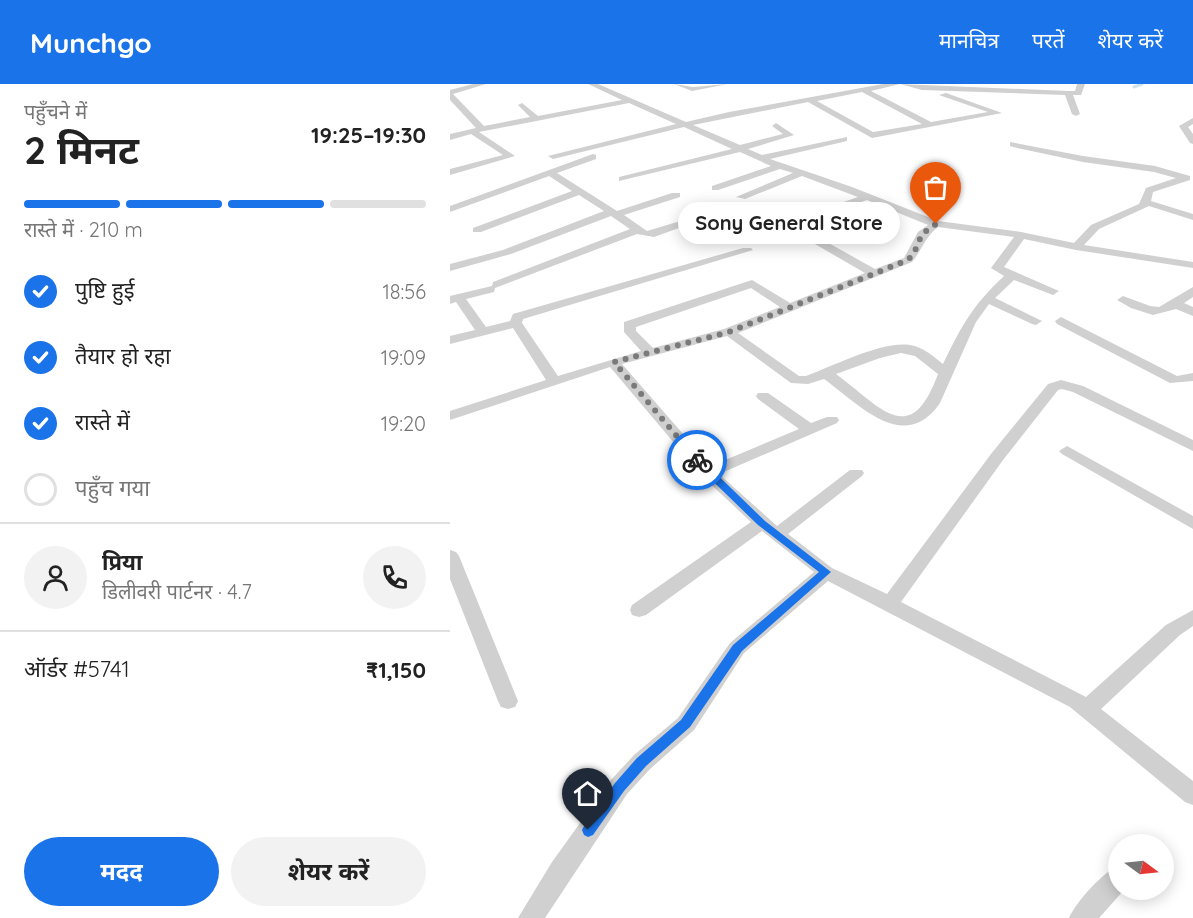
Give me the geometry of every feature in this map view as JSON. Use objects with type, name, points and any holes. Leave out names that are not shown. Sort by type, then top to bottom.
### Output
[{"type":"street","points":[[450,172],[510,156],[477,130],[450,93],[482,84]]},
{"type":"street","points":[[596,84],[628,101],[780,166],[936,224],[1021,235],[1076,247],[1192,264]]},
{"type":"street","points":[[678,84],[692,89],[724,84]]},
{"type":"street","points":[[553,156],[686,124],[896,84]]},
{"type":"street","points":[[810,100],[872,135],[998,113],[904,84]]},
{"type":"street","points":[[922,88],[1078,93],[1081,84]]},
{"type":"street","points":[[863,90],[930,125]]},
{"type":"street","points":[[1068,93],[1076,114]]},
{"type":"street","points":[[450,137],[628,101]]},
{"type":"street","points":[[522,105],[537,119]]},
{"type":"street","points":[[1193,121],[1183,126],[1186,134],[1193,141]]},
{"type":"street","points":[[622,178],[790,135],[776,126]]},
{"type":"street","points":[[450,209],[597,156],[699,130]]},
{"type":"street","points":[[761,158],[844,139]]},
{"type":"street","points":[[1013,144],[1190,178]]},
{"type":"street","points":[[715,188],[780,166]]},
{"type":"street","points":[[550,172],[645,234],[654,234],[707,216]]},
{"type":"street","points":[[741,197],[800,174]]},
{"type":"street","points":[[1076,247],[1095,227],[1142,207],[1149,190],[1190,178]]},
{"type":"street","points":[[477,230],[579,192]]},
{"type":"street","points":[[450,268],[500,255],[615,213],[676,195]]},
{"type":"street","points":[[781,227],[867,197]]},
{"type":"street","points":[[1145,202],[1193,217]]},
{"type":"street","points":[[450,416],[614,362],[729,332],[912,257],[922,234],[936,224]]},
{"type":"street","points":[[483,331],[454,299],[494,287],[638,230]]},
{"type":"street","points":[[1021,235],[998,267],[1053,291]]},
{"type":"street","points":[[812,238],[873,273]]},
{"type":"street","points":[[516,322],[517,317],[524,313],[747,250]]},
{"type":"street","points":[[827,374],[888,419],[898,422],[918,418],[931,406],[970,321],[987,299],[1012,274]]},
{"type":"street","points":[[650,352],[630,332],[628,325],[752,284],[788,307]]},
{"type":"street","points":[[1123,300],[1156,313],[1176,304],[1193,291]]},
{"type":"street","points":[[987,299],[1036,321]]},
{"type":"street","points":[[1176,304],[1193,312]]},
{"type":"street","points":[[1061,321],[1174,380],[1193,377]]},
{"type":"street","points":[[450,340],[516,322]]},
{"type":"street","points":[[516,322],[554,381]]},
{"type":"street","points":[[729,332],[790,378],[803,381],[882,353],[906,348],[921,354],[945,373]]},
{"type":"street","points":[[614,362],[708,473],[762,523],[826,572],[1000,660],[1087,709],[1193,795]]},
{"type":"street","points":[[889,605],[998,457],[1053,387],[1061,384],[1078,389],[1193,446]]},
{"type":"street","points":[[763,396],[811,430]]},
{"type":"street","points":[[708,473],[832,420]]},
{"type":"street","points":[[1067,451],[1193,523]]},
{"type":"street","points":[[777,534],[856,473]]},
{"type":"street","points":[[639,610],[762,523]]},
{"type":"street","points":[[450,556],[508,701]]},
{"type":"street","points":[[531,918],[561,870],[619,787],[642,762],[686,724],[737,648],[826,572]]},
{"type":"street","points":[[1087,709],[1173,630],[1193,617]]},
{"type":"street","points":[[1082,918],[1108,889]]},
{"type":"waterway","points":[[1134,87],[1142,84]]},
{"type":"way so far","points":[[697,460],[614,362],[729,332],[908,260],[912,257],[922,234],[936,224]]},
{"type":"place","name":"Sony General Store","points":[[936,224]]},
{"type":"route","points":[[588,830],[619,787],[642,762],[686,724],[737,648],[826,572],[762,523],[697,460]]}]
